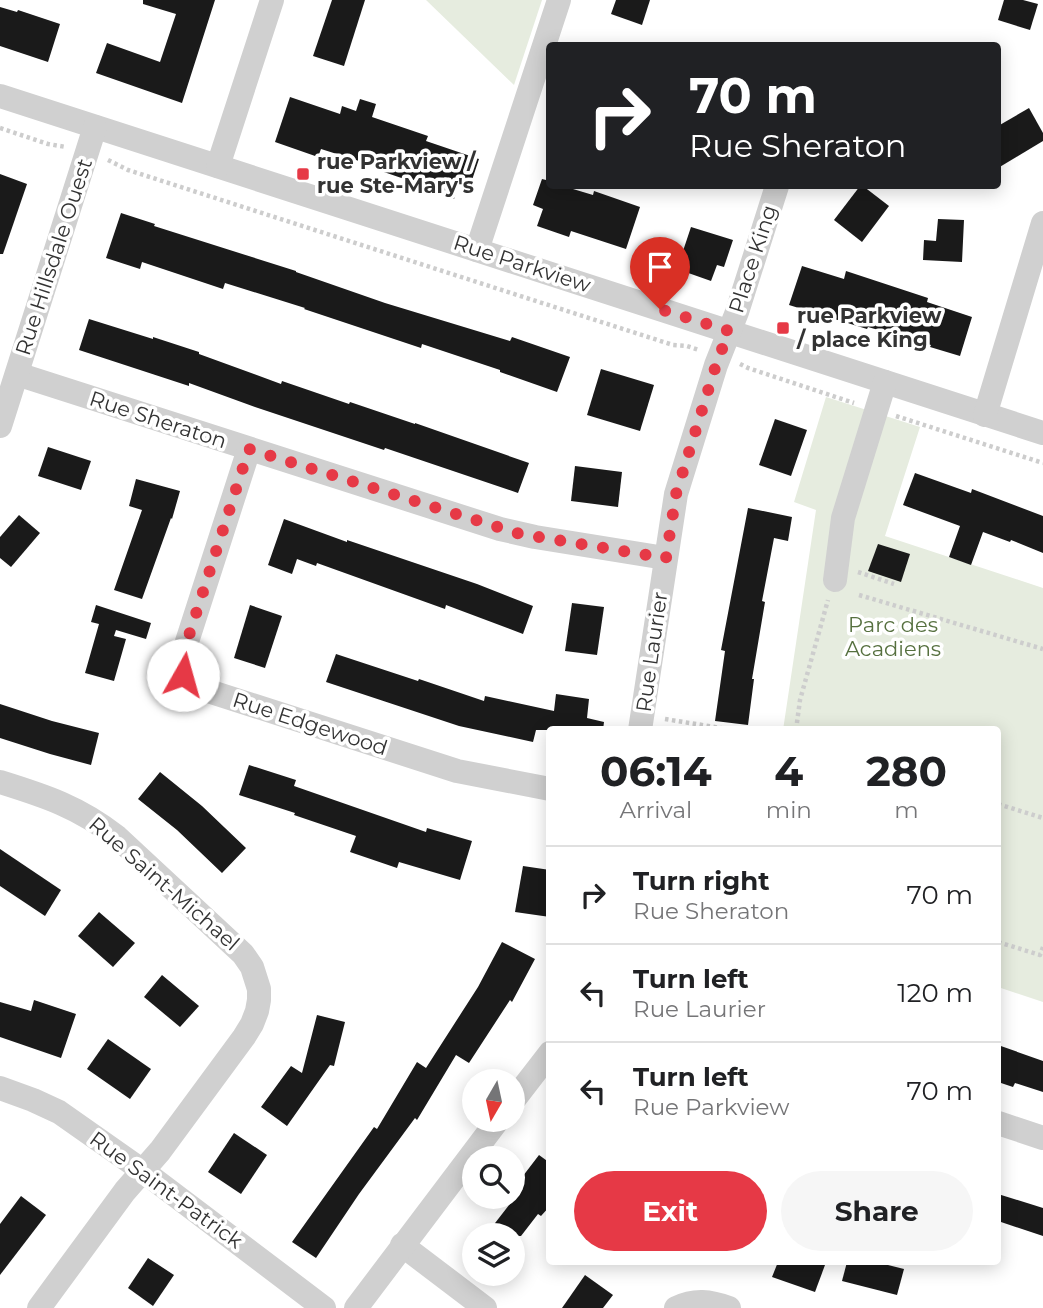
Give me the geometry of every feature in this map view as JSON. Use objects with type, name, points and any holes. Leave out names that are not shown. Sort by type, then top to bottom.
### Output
[{"type":"street","points":[[218,166],[272,0]]},
{"type":"street","points":[[472,267],[559,0]]},
{"type":"street","name":"Rue Parkview","points":[[0,96],[218,166],[472,267],[729,331],[886,382],[979,431],[1043,433]]},
{"type":"street","name":"Rue Hillsdale Ouest","points":[[0,426],[96,127]]},
{"type":"street","name":"Place King","points":[[729,331],[776,189]]},
{"type":"street","points":[[979,431],[1043,223]]},
{"type":"street","name":"Rue Laurier","points":[[649,724],[666,558],[676,494],[729,331]]},
{"type":"street","name":"Rue Sheraton","points":[[17,374],[520,534],[666,558]]},
{"type":"street","points":[[842,575],[843,518],[886,382]]},
{"type":"street","name":"Rue Edgewood","points":[[249,449],[183,654],[181,667],[187,681],[202,689],[457,771],[546,788]]},
{"type":"street","name":"Rue Saint-Michael","points":[[0,782],[67,805],[107,829],[243,954],[252,967],[259,989],[257,1012],[248,1031],[39,1308]]},
{"type":"street","points":[[525,1085],[546,1058]]},
{"type":"street","name":"Rue Saint-Patrick","points":[[0,1088],[59,1112],[143,1171],[324,1308]]},
{"type":"street","points":[[1001,1125],[1043,1138]]},
{"type":"street","points":[[356,1308],[489,1132]]},
{"type":"street","points":[[402,1245],[485,1308]]},
{"type":"street","points":[[676,1308],[702,1301],[729,1308]]},
{"type":"path","points":[[0,128],[57,145]]},
{"type":"path","name":"Rue Parkview","points":[[117,163],[128,170],[472,267],[673,345],[687,346]]},
{"type":"path","points":[[742,365],[827,394]]},
{"type":"path","points":[[906,419],[979,431],[1043,463]]},
{"type":"path","points":[[797,726],[800,700],[842,575],[885,579],[894,584]]},
{"type":"path","points":[[859,594],[1043,649]]},
{"type":"path","points":[[649,724],[677,726]]},
{"type":"path","points":[[1001,805],[1043,818]]},
{"type":"path","points":[[1001,943],[1040,955],[1043,947]]},
{"type":"green space","points":[[426,0],[542,0],[514,85]]},
{"type":"green space","name":"Parc des Acadiens","points":[[826,397],[920,427],[885,536],[1043,588],[1043,1002],[1001,988],[1001,726],[784,726],[816,510],[794,502]]},
{"type":"building","points":[[143,0],[215,0],[182,103],[96,73],[107,43],[160,62],[176,14],[143,4]]},
{"type":"building","points":[[332,0],[365,0],[344,66],[313,56]]},
{"type":"building","points":[[616,0],[650,0],[642,25],[611,14]]},
{"type":"building","points":[[1004,0],[1023,0],[1038,4],[1030,30],[998,20]]},
{"type":"building","points":[[0,7],[60,24],[48,62],[0,46]]},
{"type":"building","points":[[290,97],[340,114],[342,106],[356,111],[360,99],[376,104],[372,117],[428,136],[426,141],[479,159],[470,186],[460,183],[454,199],[378,170],[378,167],[321,149],[318,157],[275,142]]},
{"type":"building","points":[[1029,108],[1043,133],[1043,141],[1001,166],[1001,124]]},
{"type":"building","points":[[0,174],[27,184],[3,254],[0,254]]},
{"type":"building","points":[[542,179],[546,180],[546,189],[573,189],[593,195],[594,191],[640,207],[626,249],[571,231],[569,237],[537,226],[543,209],[533,205]]},
{"type":"building","points":[[858,189],[867,189],[889,206],[862,242],[834,220]]},
{"type":"building","points":[[121,213],[385,303],[510,341],[512,337],[570,357],[557,392],[422,344],[421,348],[225,283],[223,289],[142,262],[140,269],[106,258]]},
{"type":"building","points":[[938,219],[964,220],[962,262],[923,260],[924,240],[936,241]]},
{"type":"building","points":[[691,227],[733,240],[724,267],[717,265],[711,281],[677,269]]},
{"type":"building","points":[[802,266],[844,279],[846,271],[928,298],[927,302],[972,317],[960,356],[930,347],[931,345],[789,305]]},
{"type":"building","points":[[89,319],[199,352],[281,384],[282,381],[349,404],[350,402],[529,463],[518,493],[385,448],[384,450],[189,383],[189,386],[79,350]]},
{"type":"building","points":[[601,369],[654,385],[640,431],[587,415]]},
{"type":"building","points":[[775,419],[807,430],[791,476],[759,465]]},
{"type":"building","points":[[48,447],[91,461],[81,490],[38,476]]},
{"type":"building","points":[[575,466],[622,472],[618,507],[571,501]]},
{"type":"building","points":[[915,473],[971,493],[972,489],[1043,516],[1043,553],[983,532],[971,565],[949,557],[960,526],[903,505]]},
{"type":"building","points":[[136,479],[180,491],[142,599],[114,590],[142,510],[129,506]]},
{"type":"building","points":[[748,508],[792,517],[788,541],[774,538],[762,601],[765,602],[752,679],[748,725],[715,721],[725,651],[721,650]]},
{"type":"building","points":[[19,515],[40,533],[11,567],[0,558],[0,537]]},
{"type":"building","points":[[284,519],[477,584],[533,606],[523,634],[446,605],[445,609],[317,563],[316,566],[297,559],[292,574],[268,565]]},
{"type":"building","points":[[878,544],[910,554],[901,582],[868,571]]},
{"type":"building","points":[[572,603],[604,607],[597,655],[565,651]]},
{"type":"building","points":[[96,605],[151,623],[146,639],[116,630],[114,636],[126,639],[114,681],[85,673],[99,624],[91,622]]},
{"type":"building","points":[[250,605],[282,616],[265,668],[234,658]]},
{"type":"building","points":[[336,654],[484,701],[485,696],[554,711],[556,694],[589,699],[587,718],[604,722],[604,726],[546,726],[546,730],[536,730],[533,742],[459,726],[326,682]]},
{"type":"building","points":[[0,704],[99,733],[91,765],[0,738]]},
{"type":"building","points":[[249,765],[296,780],[294,786],[426,832],[427,828],[472,841],[460,880],[399,862],[397,868],[350,852],[356,836],[239,795]]},
{"type":"building","points":[[160,772],[202,806],[246,848],[222,873],[177,830],[138,799]]},
{"type":"building","points":[[0,849],[61,890],[45,916],[0,886]]},
{"type":"building","points":[[523,866],[546,869],[546,916],[515,912]]},
{"type":"building","points":[[99,912],[135,943],[113,967],[78,936]]},
{"type":"building","points":[[502,942],[535,959],[512,1002],[510,1000],[469,1063],[456,1055],[417,1120],[415,1118],[359,1194],[316,1258],[292,1242],[374,1127],[377,1129],[417,1062],[426,1068],[478,987]]},
{"type":"building","points":[[162,975],[199,1006],[180,1027],[144,997]]},
{"type":"building","points":[[34,1000],[76,1014],[61,1058],[0,1037],[0,1002],[31,1011]]},
{"type":"building","points":[[317,1015],[345,1022],[334,1066],[330,1065],[287,1126],[261,1107],[291,1066],[302,1073]]},
{"type":"building","points":[[108,1039],[151,1069],[130,1099],[87,1069]]},
{"type":"building","points":[[1001,1046],[1043,1061],[1043,1092],[1015,1083],[1013,1087],[1001,1083]]},
{"type":"building","points":[[234,1133],[267,1155],[241,1194],[208,1172]]},
{"type":"building","points":[[539,1155],[546,1160],[546,1210],[541,1216],[538,1214],[525,1231],[525,1223],[495,1223],[506,1209],[525,1209],[525,1173]]},
{"type":"building","points":[[1001,1195],[1043,1208],[1043,1236],[1001,1222]]},
{"type":"building","points":[[21,1196],[46,1215],[0,1275],[0,1224]]},
{"type":"building","points":[[148,1258],[174,1275],[153,1306],[128,1288]]},
{"type":"building","points":[[777,1265],[825,1265],[815,1292],[772,1277]]},
{"type":"building","points":[[846,1265],[888,1265],[904,1269],[897,1295],[842,1281]]},
{"type":"building","points":[[585,1275],[613,1295],[603,1308],[562,1308]]},
{"type":"place","name":"rue Parkview / rue Ste-Mary's","points":[[303,174]]},
{"type":"place","name":"rue Parkview / place King","points":[[783,328]]},
{"type":"route","points":[[183,675],[183,654],[249,449],[520,534],[666,558],[676,494],[729,331],[660,309]]}]
